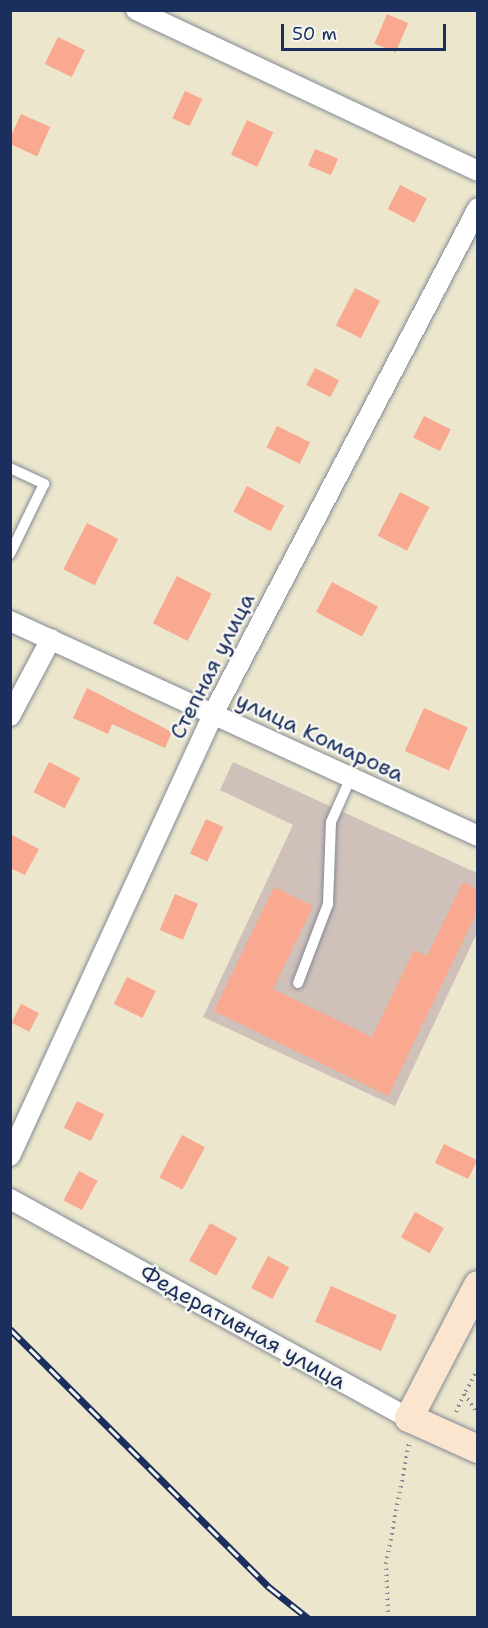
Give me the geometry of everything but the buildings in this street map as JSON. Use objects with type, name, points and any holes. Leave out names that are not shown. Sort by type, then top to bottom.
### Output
[{"type":"street","points":[[136,10],[477,171]]},
{"type":"street","name":"Степная улица","points":[[10,1156],[213,714],[477,208]]},
{"type":"street","name":"улица Комарова","points":[[10,621],[477,836]]},
{"type":"street","points":[[10,717],[51,639]]},
{"type":"street","name":"Федеративная улица","points":[[10,1199],[409,1418],[477,1449]]},
{"type":"street","points":[[409,1418],[477,1285]]},
{"type":"lane","points":[[10,468],[44,484],[10,554]]},
{"type":"lane","points":[[298,983],[328,904],[331,822],[351,777]]},
{"type":"path","points":[[388,1617],[386,1564],[411,1437],[439,1446],[477,1369]]},
{"type":"path","points":[[464,1394],[477,1413]]},
{"type":"shaded area","points":[[233,762],[477,873],[477,933],[395,1106],[203,1017],[293,825],[220,790]]},
{"type":"railway","points":[[10,1329],[269,1587],[308,1618]]}]
